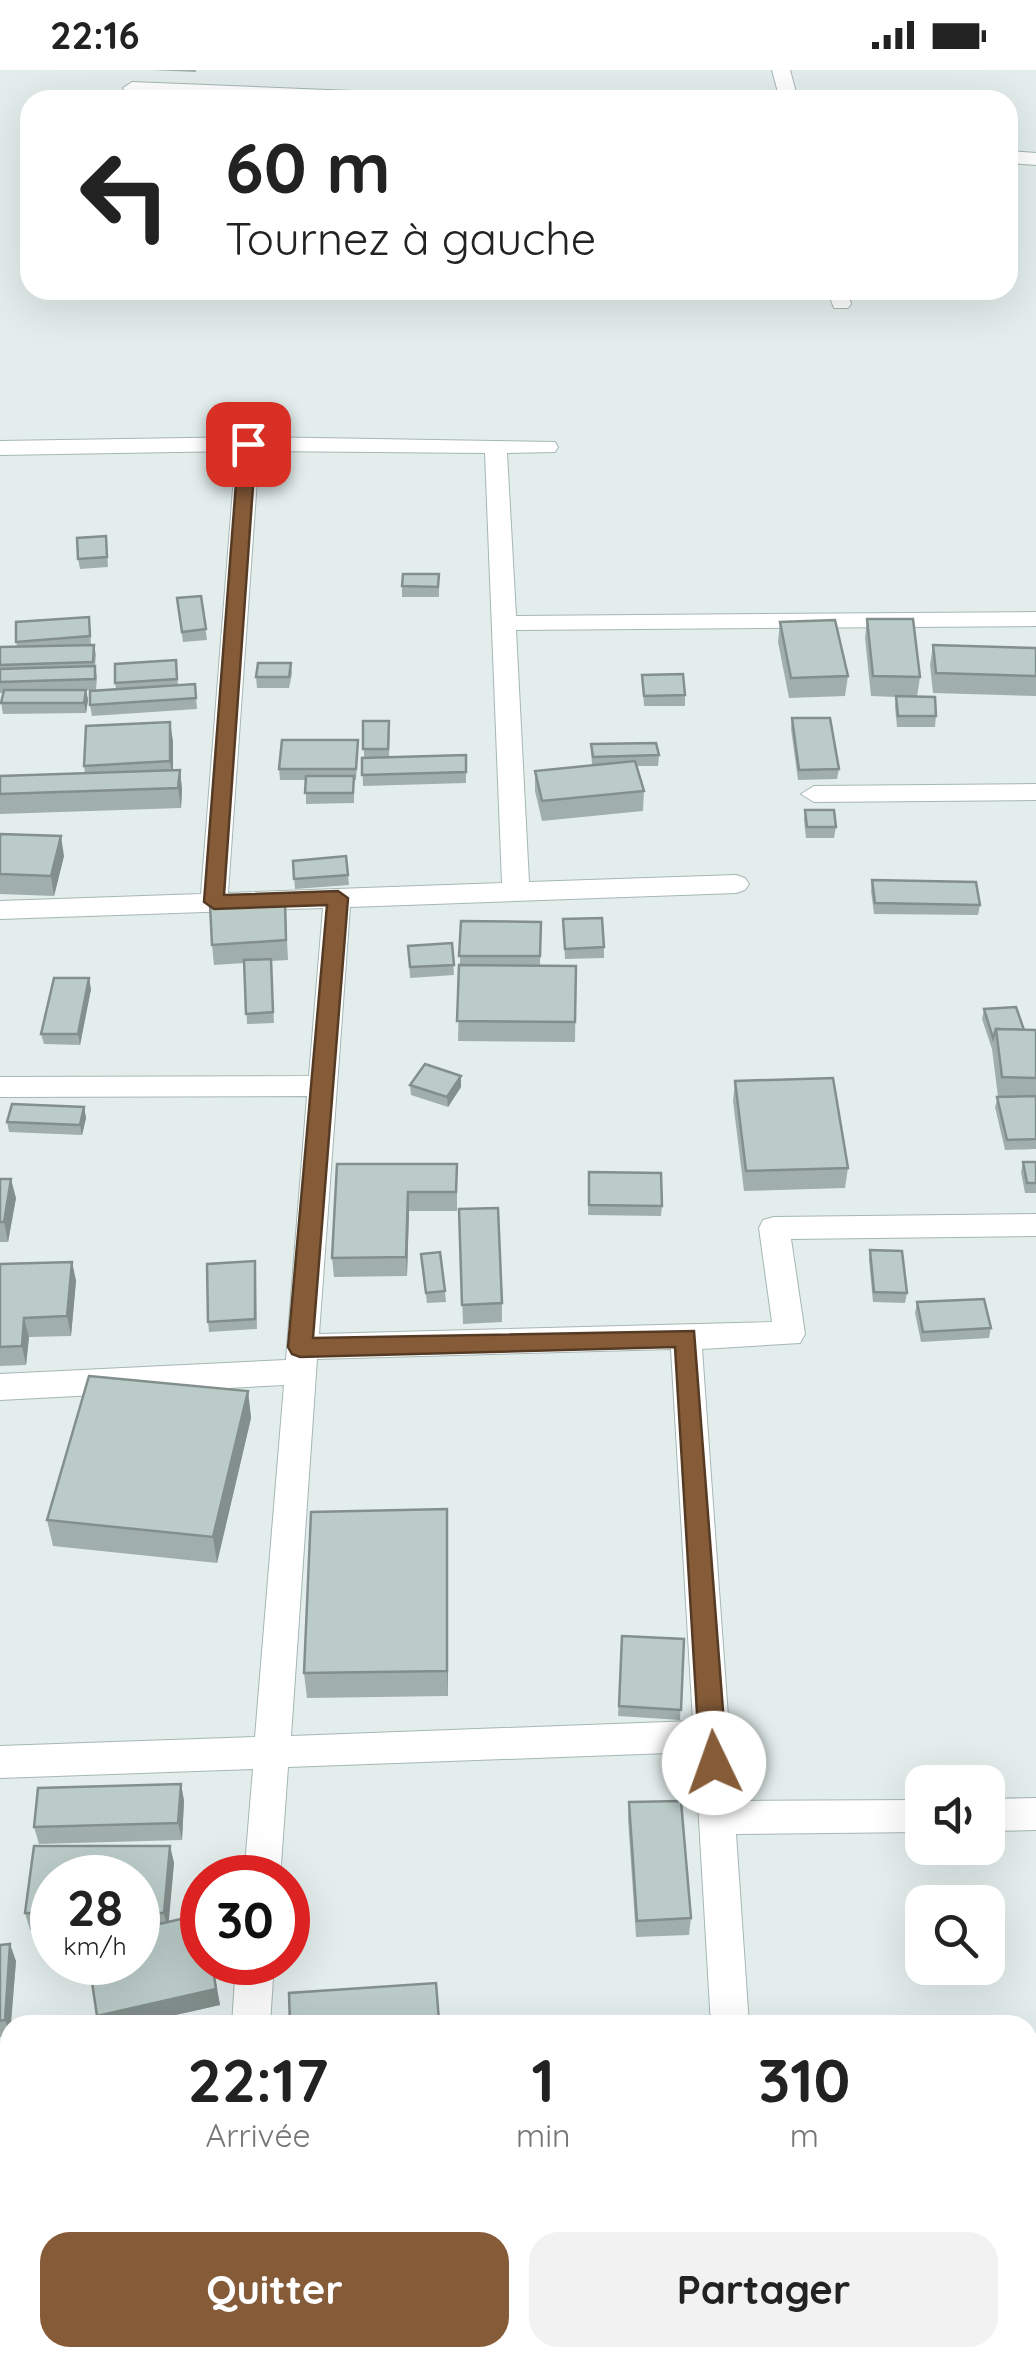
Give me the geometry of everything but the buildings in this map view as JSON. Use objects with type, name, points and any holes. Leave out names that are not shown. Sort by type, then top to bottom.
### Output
[{"type":"street","points":[[132,88],[166,90]]},
{"type":"street","points":[[214,902],[248,444]]},
{"type":"street","points":[[0,448],[248,444],[547,446]]},
{"type":"street","points":[[496,446],[516,892]]},
{"type":"street","points":[[504,623],[1036,619]]},
{"type":"street","points":[[814,794],[1036,792]]},
{"type":"street","points":[[0,910],[736,884]]},
{"type":"street","points":[[264,1855],[338,898]]},
{"type":"street","points":[[0,1087],[323,1086]]},
{"type":"street","points":[[0,1387],[300,1360],[789,1334],[774,1228],[1036,1225]]},
{"type":"street","points":[[686,1338],[729,2015]]},
{"type":"street","points":[[0,1762],[712,1736]]},
{"type":"street","points":[[1005,1815],[1036,1814]]},
{"type":"street","points":[[716,1818],[905,1816]]},
{"type":"street","points":[[252,2015],[254,1985]]},
{"type":"route","points":[[248,444],[214,902],[338,898],[300,1347],[686,1338],[714,1763]]}]
